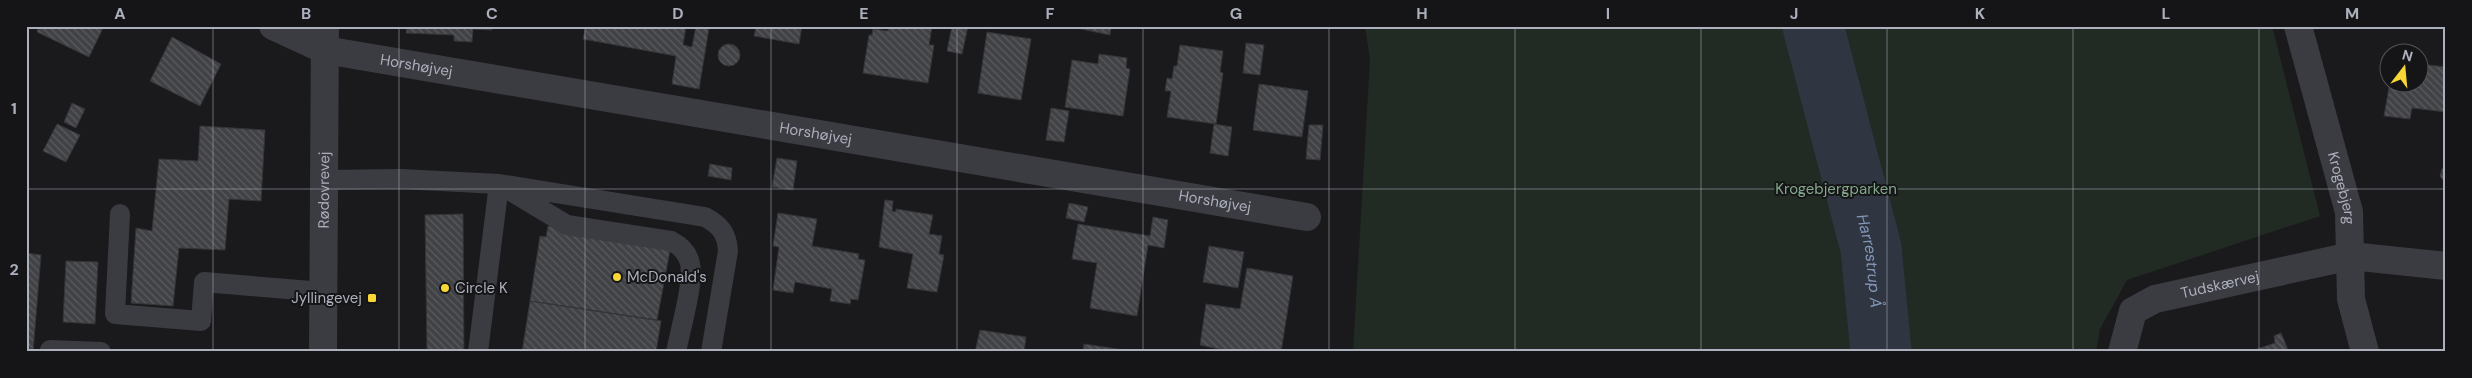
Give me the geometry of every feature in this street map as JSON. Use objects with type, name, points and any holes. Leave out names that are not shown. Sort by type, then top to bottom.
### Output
[{"type":"street","name":"Horshøjvej","points":[[273,26],[325,38],[1307,217]]},
{"type":"street","name":"Krogebjerg","points":[[2298,26],[2349,212],[2351,299],[2365,352]]},
{"type":"street","name":"Rødovrevej","points":[[323,352],[325,38]]},
{"type":"street","name":"Tudskærvej","points":[[2122,352],[2133,311],[2155,299],[2351,256],[2446,266]]},
{"type":"lane","points":[[323,180],[401,180],[499,184],[705,217],[716,223],[727,238],[727,262],[711,352]]},
{"type":"lane","points":[[478,352],[499,184]]},
{"type":"lane","points":[[499,184],[567,225],[671,241],[680,246],[689,259],[691,276],[676,352]]},
{"type":"lane","points":[[120,214],[115,314],[201,321],[204,282],[324,292]]},
{"type":"lane","points":[[50,350],[101,352]]},
{"type":"green space","name":"Krogebjergparken","points":[[1365,26],[2272,26],[2320,216],[2127,280],[2100,329],[2096,352],[1353,352],[1370,60]]},
{"type":"building","points":[[39,26],[104,26],[89,57],[37,32]]},
{"type":"building","points":[[407,26],[492,26],[492,30],[473,29],[472,42],[454,41],[454,35],[406,33]]},
{"type":"building","points":[[586,26],[686,26],[683,45],[692,47],[696,26],[709,28],[699,89],[672,84],[676,56],[583,39]]},
{"type":"building","points":[[752,26],[802,26],[799,44],[754,36],[756,27]]},
{"type":"building","points":[[888,26],[932,26],[929,45],[934,45],[928,83],[863,73],[869,35],[872,35],[873,29],[888,31]]},
{"type":"building","points":[[952,26],[968,26],[962,54],[947,51]]},
{"type":"building","points":[[1067,26],[1111,26],[1110,35]]},
{"type":"building","points":[[987,32],[1031,39],[1021,100],[978,93]]},
{"type":"building","points":[[172,37],[221,64],[200,106],[150,81]]},
{"type":"building","points":[[1246,43],[1264,45],[1260,75],[1243,73]]},
{"type":"building","points":[[729,44],[737,47],[740,55],[737,63],[729,66],[721,63],[718,55],[721,47]]},
{"type":"building","points":[[1180,45],[1223,51],[1220,72],[1223,73],[1216,124],[1167,117],[1171,91],[1165,91],[1167,78],[1172,79],[1174,66],[1177,66]]},
{"type":"building","points":[[1099,54],[1127,58],[1126,68],[1130,69],[1123,116],[1065,107],[1072,60],[1098,64]]},
{"type":"building","points":[[2430,65],[2446,67],[2446,112],[2412,108],[2410,119],[2384,116],[2388,92],[2430,92]]},
{"type":"building","points":[[1259,84],[1308,91],[1302,137],[1253,130]]},
{"type":"building","points":[[72,103],[85,109],[76,128],[64,122]]},
{"type":"building","points":[[1051,108],[1069,111],[1064,142],[1046,140]]},
{"type":"building","points":[[57,124],[80,135],[66,162],[43,151]]},
{"type":"building","points":[[1214,124],[1232,127],[1228,156],[1210,153]]},
{"type":"building","points":[[1309,125],[1323,125],[1320,160],[1306,159]]},
{"type":"building","points":[[200,126],[265,130],[261,201],[229,199],[225,250],[179,248],[173,306],[131,303],[136,228],[152,231],[159,159],[198,161]]},
{"type":"building","points":[[777,158],[797,161],[793,190],[772,187]]},
{"type":"building","points":[[710,164],[732,168],[731,180],[708,176]]},
{"type":"building","points":[[2446,167],[2446,184],[2440,176],[2442,169]]},
{"type":"building","points":[[885,200],[893,201],[892,211],[896,212],[896,209],[933,215],[929,234],[942,236],[939,254],[944,255],[937,292],[907,288],[913,254],[879,247]]},
{"type":"building","points":[[1069,203],[1088,207],[1084,222],[1066,218]]},
{"type":"building","points":[[778,213],[817,219],[812,246],[859,254],[858,259],[865,260],[858,300],[851,299],[850,304],[830,301],[832,289],[795,282],[793,293],[773,290],[779,247],[773,246]]},
{"type":"building","points":[[463,214],[464,352],[427,352],[425,215]]},
{"type":"building","points":[[1153,217],[1168,220],[1164,248],[1148,245],[1137,316],[1090,308],[1097,263],[1072,259],[1078,224],[1150,236]]},
{"type":"building","points":[[548,226],[671,245],[657,320],[530,301],[540,236],[546,237]]},
{"type":"building","points":[[1209,246],[1244,252],[1238,288],[1203,282]]},
{"type":"building","points":[[26,253],[41,255],[33,352],[26,352]]},
{"type":"building","points":[[66,261],[98,262],[95,324],[63,322]]},
{"type":"building","points":[[1247,268],[1293,276],[1281,352],[1233,352],[1200,345],[1206,304],[1240,309]]},
{"type":"building","points":[[530,301],[661,321],[656,352],[522,352]]},
{"type":"building","points":[[980,330],[1026,337],[1024,352],[975,352]]},
{"type":"building","points":[[2281,333],[2289,352],[2248,352],[2275,343],[2274,336]]},
{"type":"building","points":[[1084,344],[1131,351],[1083,352]]},
{"type":"waterway","name":"Harrestrup Å","points":[[1813,26],[1871,248],[1881,352]]},
{"type":"place","name":"McDonald's","points":[[617,277]]},
{"type":"place","name":"Circle K","points":[[445,288]]},
{"type":"place","name":"Jyllingevej","points":[[372,298]]}]
